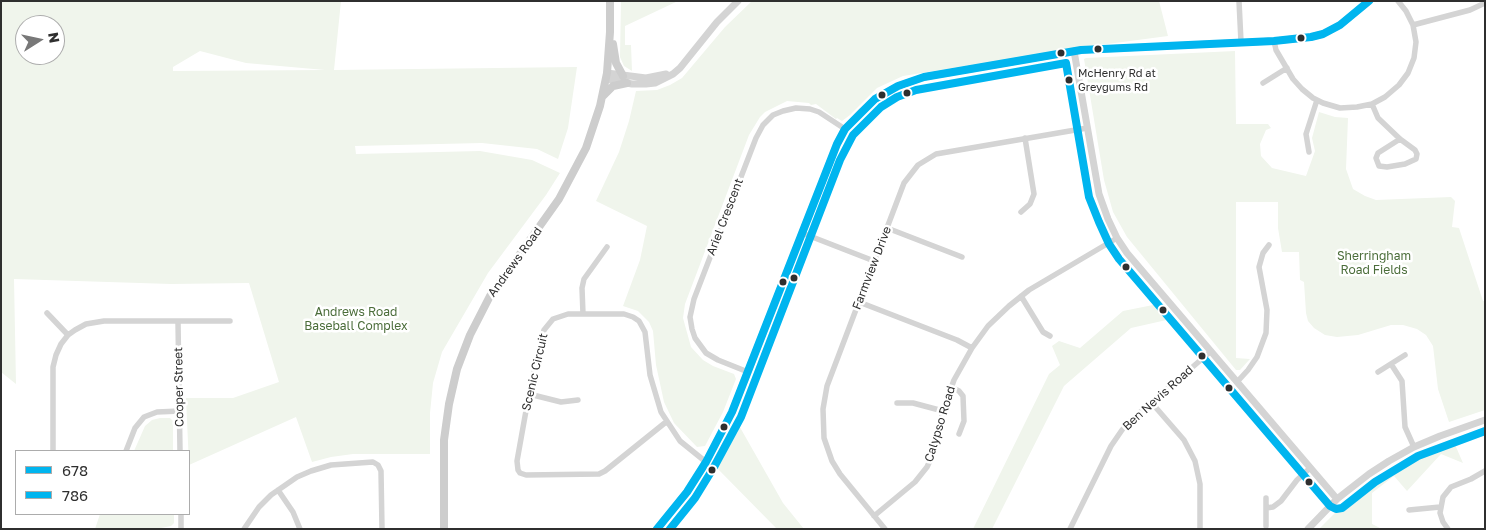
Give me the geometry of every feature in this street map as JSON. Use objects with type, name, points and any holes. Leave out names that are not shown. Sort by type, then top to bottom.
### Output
[{"type":"main road","name":"Andrews Road","points":[[444,529],[443,464],[446,427],[451,392],[464,350],[490,296],[559,199],[575,171],[592,133],[606,76],[610,32],[610,1]]},
{"type":"main road","points":[[602,97],[625,79],[616,63],[610,32]]},
{"type":"street","points":[[606,76],[625,79],[646,78],[670,72],[686,59],[717,22],[738,1]]},
{"type":"street","points":[[1239,1],[1241,42]]},
{"type":"street","points":[[657,529],[687,492],[706,462],[729,418],[831,156],[845,129],[862,110],[888,91],[908,82],[935,75],[1074,51],[1101,48],[1274,41],[1322,34],[1344,23],[1369,1]]},
{"type":"street","points":[[1274,41],[1276,50],[1299,86],[1317,100],[1335,107],[1347,108],[1372,104],[1392,92],[1408,73],[1416,48],[1413,25],[1409,15],[1398,1]]},
{"type":"street","points":[[1413,25],[1470,10],[1485,3]]},
{"type":"street","points":[[1074,51],[1099,194],[1117,238],[1127,253],[1210,352],[1336,499]]},
{"type":"street","points":[[1263,82],[1287,68]]},
{"type":"street","points":[[1309,152],[1306,134],[1317,100]]},
{"type":"street","points":[[1372,104],[1378,118],[1418,154],[1416,159],[1399,165],[1379,166],[1376,161],[1378,153],[1400,139]]},
{"type":"street","name":"Ariel Crescent","points":[[748,372],[706,353],[695,338],[690,317],[694,299],[756,138],[760,129],[770,118],[783,111],[796,108],[820,112],[845,129]]},
{"type":"street","name":"Farmview Drive","points":[[885,529],[836,468],[826,446],[822,409],[827,386],[904,183],[912,171],[924,160],[944,152],[1087,128]]},
{"type":"street","points":[[1021,212],[1030,204],[1034,194],[1025,138]]},
{"type":"street","points":[[887,228],[962,257]]},
{"type":"street","points":[[802,233],[874,261]]},
{"type":"street","name":"Calypso Road","points":[[874,516],[914,482],[927,466],[934,452],[943,411],[951,387],[972,348],[988,326],[1020,296],[1117,238]]},
{"type":"street","points":[[1237,382],[1257,357],[1266,333],[1267,310],[1259,267],[1261,257],[1269,245]]},
{"type":"street","points":[[583,314],[582,288],[584,279],[607,247]]},
{"type":"street","points":[[1020,296],[1043,332],[1050,336]]},
{"type":"street","points":[[859,302],[958,340],[972,348]]},
{"type":"street","points":[[47,313],[68,335]]},
{"type":"street","name":"Scenic Circuit","points":[[666,422],[599,474],[516,474],[529,394],[543,333],[547,325],[559,316],[583,314],[627,314],[642,324],[646,335],[652,385],[661,412],[666,422],[684,445],[706,462]]},
{"type":"street","points":[[53,450],[53,367],[58,349],[68,335],[81,326],[98,321],[230,321]]},
{"type":"street","name":"Cooper Street","points":[[178,322],[180,450]]},
{"type":"street","name":"Ben Nevis Road","points":[[1070,529],[1114,441],[1126,425],[1210,352]]},
{"type":"street","points":[[1378,372],[1405,355]]},
{"type":"street","points":[[1391,364],[1402,381],[1405,427],[1414,447]]},
{"type":"street","points":[[951,387],[959,391],[963,396],[964,421],[959,434]]},
{"type":"street","points":[[529,394],[562,402],[578,400]]},
{"type":"street","points":[[1152,402],[1180,435],[1195,461],[1200,484],[1200,529]]},
{"type":"street","points":[[897,403],[913,403],[943,411]]},
{"type":"street","points":[[126,450],[135,428],[144,417],[157,412],[180,411]]},
{"type":"street","points":[[1308,529],[1336,499],[1368,474],[1414,447],[1485,420]]},
{"type":"street","points":[[244,529],[259,507],[278,490],[298,477],[324,466],[350,462],[373,462],[380,466],[381,471],[382,529]]},
{"type":"street","points":[[1266,508],[1274,507],[1282,501],[1297,480],[1310,468]]},
{"type":"street","points":[[1448,529],[1442,519],[1440,507],[1443,497],[1448,490],[1485,471]]},
{"type":"street","points":[[278,490],[293,512],[300,529]]},
{"type":"street","points":[[1266,498],[1266,526]]},
{"type":"street","points":[[1409,510],[1440,507]]},
{"type":"street","points":[[181,515],[181,529]]},
{"type":"green space","name":"Andrews Road Baseball Complex","points":[[1,1],[341,1],[334,70],[577,67],[568,128],[558,159],[537,149],[482,143],[355,146],[356,154],[480,151],[532,160],[560,173],[488,273],[442,352],[433,383],[430,413],[430,454],[353,454],[312,462],[296,417],[190,465],[186,398],[233,398],[279,382],[249,283],[171,284],[14,279],[16,384],[1,372]],"holes":[[[200,51],[246,63],[325,70],[173,71],[173,67]]]},
{"type":"green space","points":[[621,1],[678,1],[625,26],[625,45],[631,45],[632,71],[624,66],[620,57]]},
{"type":"green space","points":[[752,1],[1159,1],[1168,36],[1077,48],[903,76],[877,88],[842,121],[836,119],[816,104],[811,105],[809,103],[787,101],[765,112],[749,135],[685,304],[683,318],[691,347],[703,360],[734,374],[736,379],[723,412],[705,446],[697,447],[674,423],[664,402],[656,365],[653,331],[649,322],[638,311],[623,306],[640,260],[647,226],[596,201],[619,152],[636,91],[657,90],[682,78],[725,27]]},
{"type":"green space","name":"Sherringham Road Fields","points":[[1235,51],[1236,124],[1268,124],[1271,128],[1266,130],[1260,144],[1261,156],[1272,168],[1306,176],[1315,151],[1312,138],[1319,112],[1335,117],[1348,118],[1346,169],[1353,189],[1376,200],[1451,197],[1455,201],[1452,227],[1459,228],[1483,301],[1485,301],[1485,410],[1449,422],[1438,389],[1433,346],[1426,335],[1417,329],[1403,325],[1391,325],[1358,335],[1337,337],[1325,335],[1314,328],[1308,321],[1306,313],[1304,282],[1300,280],[1299,252],[1282,252],[1278,228],[1278,202],[1236,202],[1236,358],[1250,359],[1240,370],[1236,370],[1127,237],[1113,212],[1104,180],[1084,59]]},
{"type":"green space","points":[[1158,304],[1171,319],[1131,328],[1064,386],[992,529],[973,529],[1049,374],[1060,365],[1052,346],[1059,341],[1080,348],[1123,311]]},
{"type":"green space","points":[[170,418],[173,421],[173,450],[134,450],[145,426],[152,420]]},
{"type":"green space","points":[[737,422],[783,503],[804,529],[777,529],[714,465]]},
{"type":"green space","points":[[1453,440],[1463,463],[1441,454],[1407,491],[1394,476],[1372,493],[1372,524],[1382,529],[1319,529],[1343,505],[1402,463]]},
{"type":"green space","points":[[100,515],[174,515],[174,523],[171,526],[156,529],[95,529]]},
{"type":"transit line","name":"678","points":[[657,529],[687,492],[706,462],[732,412],[837,144],[845,129],[875,99],[898,86],[924,77],[1081,50],[1274,41],[1311,37],[1323,34],[1340,25],[1369,1]]},
{"type":"transit line","name":"786","points":[[670,529],[695,498],[741,417],[840,160],[853,135],[881,107],[897,97],[916,90],[1066,63],[1089,197],[1109,244],[1119,259],[1330,506],[1336,509],[1342,508],[1375,482],[1418,456],[1485,431]]},
{"type":"place","name":"McHenry Rd at Greygums Rd","points":[[1069,80]]}]
